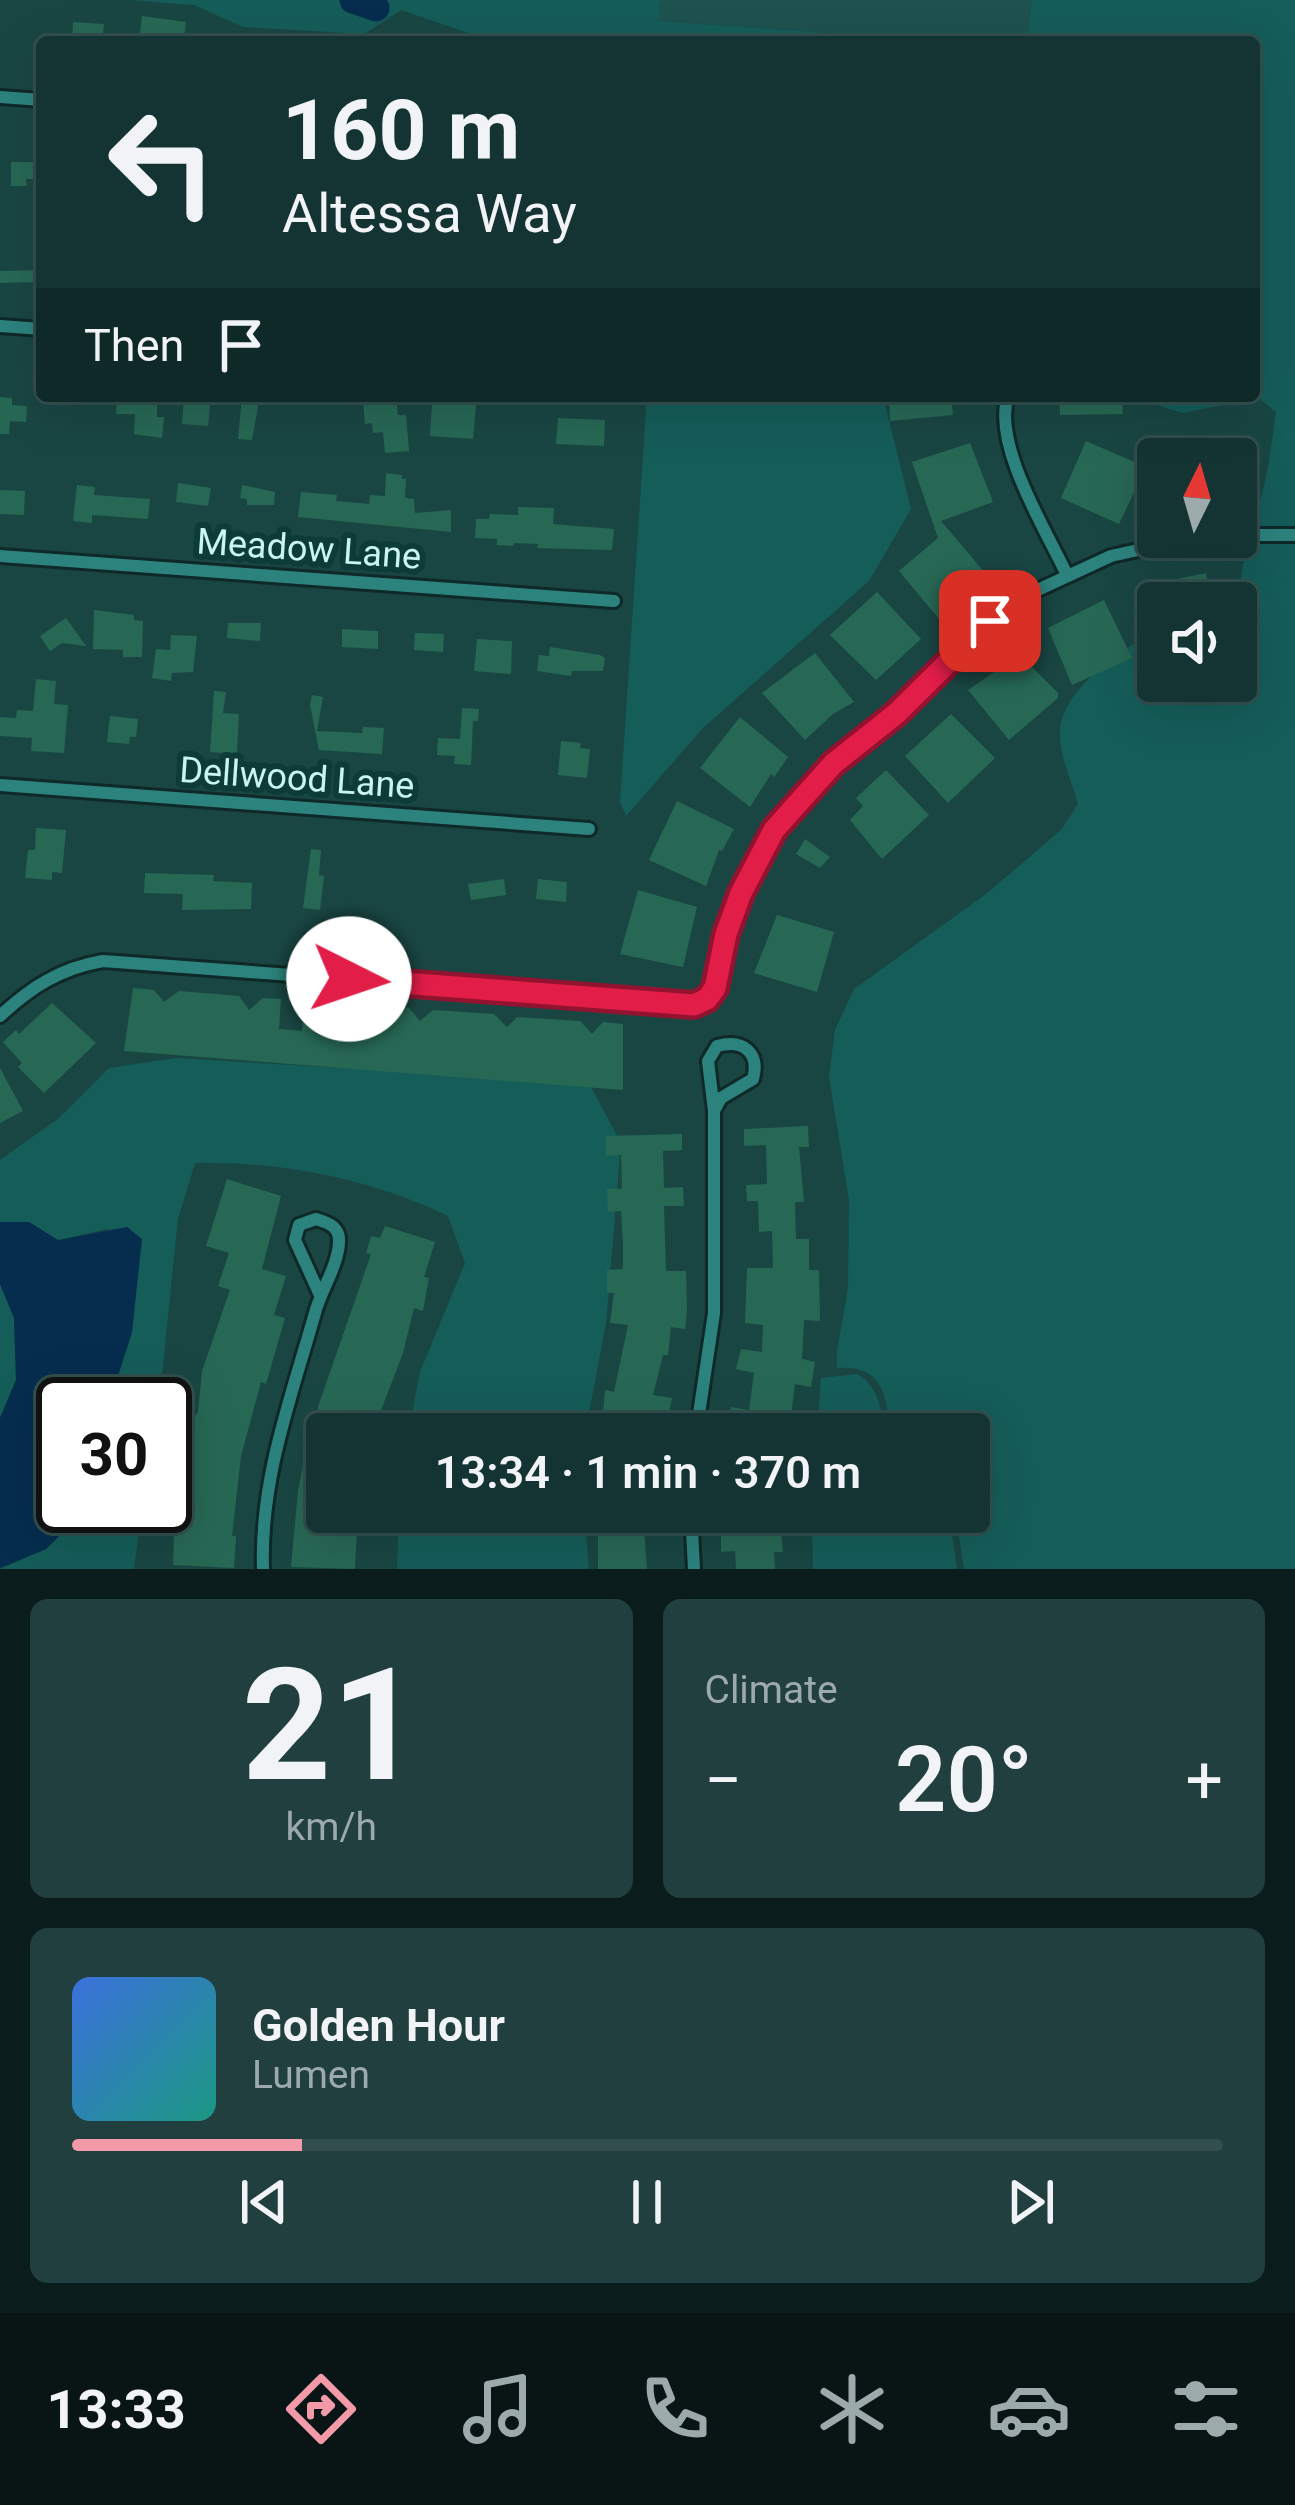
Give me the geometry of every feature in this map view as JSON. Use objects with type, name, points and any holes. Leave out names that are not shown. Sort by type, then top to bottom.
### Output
[{"type":"street","points":[[0,97],[36,100]]},
{"type":"street","points":[[0,326],[36,329]]},
{"type":"street","points":[[1004,402],[1017,470],[1066,574]]},
{"type":"street","points":[[1257,535],[1295,535]]},
{"type":"street","points":[[0,1016],[38,983],[103,961],[696,1004],[715,988],[726,934],[741,893],[774,830],[814,783],[897,713],[990,621],[1066,574],[1137,550]]},
{"type":"street","name":"Meadow Lane","points":[[0,556],[614,601]]},
{"type":"street","name":"Dellwood Lane","points":[[0,785],[589,829]]},
{"type":"street","points":[[699,1413],[714,1313],[714,1111],[708,1061],[717,1046],[739,1043],[751,1051],[757,1065],[753,1079],[721,1098],[714,1111]]},
{"type":"street","points":[[262,1569],[274,1450],[320,1295],[334,1264],[339,1235],[334,1226],[316,1219],[299,1225],[296,1240],[320,1295]]},
{"type":"street","points":[[692,1533],[694,1569]]},
{"type":"shaded area","points":[[133,0],[660,0],[659,21],[871,36],[477,36],[401,10],[364,34],[243,27],[194,5]]},
{"type":"shaded area","points":[[660,0],[1032,0],[1028,36],[871,36],[658,21]]},
{"type":"shaded area","points":[[1032,0],[1295,0],[1295,1569],[964,1569],[958,1533],[990,1533],[990,1413],[888,1413],[873,1377],[852,1368],[837,1368],[848,1288],[849,1200],[829,1077],[835,1030],[854,989],[986,894],[1061,830],[1078,804],[1061,748],[1063,716],[1079,690],[1103,666],[1137,642],[1137,702],[1257,702],[1257,582],[1241,582],[1245,558],[1257,558],[1257,509],[1276,412],[1260,399],[1260,36],[1028,36]]},
{"type":"shaded area","points":[[647,402],[884,402],[911,509],[869,581],[703,728],[626,816],[620,802]]},
{"type":"shaded area","points":[[1148,402],[1238,402],[1182,413]]},
{"type":"shaded area","points":[[176,1058],[589,1083],[621,1143],[606,1323],[589,1413],[412,1413],[420,1372],[465,1263],[448,1216],[357,1182],[260,1165],[195,1163],[178,1219],[162,1377],[118,1377],[132,1332],[141,1238],[106,1229],[57,1241],[29,1222],[0,1222],[0,1160],[59,1118],[109,1068]]},
{"type":"shaded area","points":[[0,1222],[29,1222],[58,1240],[127,1227],[142,1239],[132,1332],[118,1377],[36,1377],[36,1533],[62,1533],[46,1549],[0,1568],[0,1418],[16,1380],[14,1318],[0,1284]]},
{"type":"shaded area","points":[[0,1284],[14,1317],[16,1380],[0,1418]]},
{"type":"shaded area","points":[[857,1374],[875,1392],[881,1413],[818,1413],[821,1378]]},
{"type":"shaded area","points":[[62,1533],[139,1533],[134,1569],[0,1569],[46,1549]]},
{"type":"shaded area","points":[[398,1533],[586,1533],[589,1569],[397,1569]]},
{"type":"shaded area","points":[[812,1533],[952,1533],[957,1569],[813,1569]]},
{"type":"building","points":[[142,16],[186,22],[184,36],[140,33]]},
{"type":"building","points":[[73,22],[104,24],[103,36],[72,36]]},
{"type":"building","points":[[11,162],[36,162],[36,179],[26,179],[27,186],[11,186]]},
{"type":"building","points":[[36,270],[36,282],[0,283],[0,271]]},
{"type":"building","points":[[0,397],[12,398],[12,405],[27,406],[26,422],[10,421],[9,434],[0,434]]},
{"type":"building","points":[[117,402],[157,402],[157,417],[164,417],[162,438],[134,434],[135,414],[116,414]]},
{"type":"building","points":[[184,402],[210,402],[208,426],[182,424]]},
{"type":"building","points":[[241,402],[259,402],[252,440],[238,439]]},
{"type":"building","points":[[363,402],[396,402],[398,415],[406,415],[409,451],[385,453],[383,432],[373,433],[372,423],[365,424]]},
{"type":"building","points":[[889,402],[952,402],[953,415],[890,421]]},
{"type":"building","points":[[1059,402],[1122,402],[1123,414],[1060,415]]},
{"type":"building","points":[[432,404],[476,405],[473,439],[430,436]]},
{"type":"building","points":[[558,418],[605,420],[604,446],[556,444]]},
{"type":"building","points":[[1086,441],[1137,463],[1137,486],[1119,524],[1061,498]]},
{"type":"building","points":[[970,443],[993,502],[941,521],[991,580],[970,593],[967,590],[939,619],[899,571],[938,538],[912,462]]},
{"type":"building","points":[[386,473],[406,479],[405,498],[414,499],[415,513],[451,510],[451,532],[298,517],[301,492],[369,504],[370,495],[385,496]]},
{"type":"building","points":[[178,483],[211,488],[208,506],[176,502]]},
{"type":"building","points":[[77,485],[95,487],[94,495],[150,499],[148,519],[92,515],[92,523],[73,521]]},
{"type":"building","points":[[242,485],[275,492],[274,505],[247,505],[247,499],[240,498]]},
{"type":"building","points":[[0,490],[25,491],[24,515],[0,514]]},
{"type":"building","points":[[518,507],[554,508],[553,524],[614,529],[612,550],[497,545],[497,539],[475,538],[476,519],[489,519],[490,514],[518,515]]},
{"type":"building","points":[[1206,573],[1208,582],[1162,582]]},
{"type":"building","points":[[877,592],[921,639],[876,680],[830,635]]},
{"type":"building","points":[[1104,600],[1132,658],[1072,685],[1048,628]]},
{"type":"building","points":[[94,610],[134,615],[134,620],[143,621],[142,657],[123,657],[123,650],[93,649]]},
{"type":"building","points":[[66,618],[86,646],[62,643],[50,651],[40,636]]},
{"type":"building","points":[[228,623],[261,623],[260,641],[227,638]]},
{"type":"building","points":[[342,629],[378,631],[378,649],[342,647]]},
{"type":"building","points":[[415,633],[444,634],[443,652],[414,650]]},
{"type":"building","points":[[171,635],[197,636],[193,672],[172,673],[171,681],[152,678],[156,649],[170,650]]},
{"type":"building","points":[[477,639],[512,641],[511,674],[474,671]]},
{"type":"building","points":[[550,647],[600,655],[605,658],[603,671],[572,671],[571,676],[537,671],[539,655],[549,656]]},
{"type":"building","points":[[1016,651],[1058,698],[1009,740],[968,690]]},
{"type":"building","points":[[815,653],[854,702],[805,740],[762,693]]},
{"type":"building","points":[[36,679],[56,681],[54,704],[68,705],[64,753],[31,751],[32,738],[0,736],[0,717],[16,718],[17,710],[33,711]]},
{"type":"building","points":[[214,691],[226,692],[223,713],[239,714],[237,754],[210,752]]},
{"type":"building","points":[[312,695],[323,697],[317,731],[362,733],[363,727],[384,728],[382,754],[319,750]]},
{"type":"building","points":[[462,708],[479,709],[478,721],[473,721],[471,765],[454,764],[455,756],[437,755],[438,738],[460,739]]},
{"type":"building","points":[[951,714],[995,758],[948,803],[905,756]]},
{"type":"building","points":[[110,716],[138,719],[136,737],[130,737],[129,744],[107,742]]},
{"type":"building","points":[[740,717],[788,757],[750,807],[700,768]]},
{"type":"building","points":[[561,741],[590,749],[587,778],[558,775]]},
{"type":"building","points":[[886,770],[929,815],[882,859],[850,820],[863,806],[856,798]]},
{"type":"building","points":[[677,801],[734,829],[719,850],[706,886],[649,860]]},
{"type":"building","points":[[36,828],[66,830],[62,873],[52,872],[52,880],[25,878],[28,850],[35,850]]},
{"type":"building","points":[[805,839],[830,857],[820,868],[796,854]]},
{"type":"building","points":[[311,849],[321,850],[320,910],[303,908]]},
{"type":"building","points":[[145,873],[214,875],[213,881],[252,883],[251,909],[182,910],[183,894],[144,893]]},
{"type":"building","points":[[504,879],[506,895],[471,900],[468,884]]},
{"type":"building","points":[[538,879],[567,882],[566,902],[536,899]]},
{"type":"building","points":[[638,890],[697,907],[683,967],[620,954]]},
{"type":"building","points":[[777,915],[834,932],[817,992],[754,973]]},
{"type":"building","points":[[133,988],[154,990],[164,1002],[179,991],[239,996],[249,1010],[263,998],[281,999],[279,1029],[302,1031],[304,1001],[324,1002],[336,1014],[349,1004],[409,1008],[420,1021],[433,1010],[494,1014],[507,1027],[517,1017],[580,1021],[592,1034],[603,1022],[623,1024],[623,1090],[124,1051]]},
{"type":"building","points":[[52,1003],[96,1043],[44,1093],[18,1067],[22,1063],[3,1042],[16,1030],[19,1034]]},
{"type":"building","points":[[0,1068],[23,1111],[0,1123]]},
{"type":"building","points":[[808,1126],[809,1147],[799,1147],[804,1202],[795,1202],[796,1239],[809,1239],[809,1270],[819,1270],[820,1321],[804,1320],[802,1359],[815,1362],[811,1387],[795,1384],[791,1413],[730,1413],[731,1407],[749,1410],[754,1373],[736,1369],[741,1349],[762,1352],[763,1325],[745,1323],[747,1268],[773,1268],[772,1231],[759,1232],[758,1201],[747,1201],[746,1185],[767,1184],[766,1145],[744,1146],[744,1129]]},
{"type":"building","points":[[682,1134],[682,1150],[663,1151],[664,1188],[683,1187],[684,1206],[664,1206],[666,1271],[686,1271],[687,1311],[685,1329],[671,1327],[668,1355],[663,1355],[653,1395],[672,1398],[669,1413],[603,1413],[605,1390],[614,1392],[628,1325],[610,1323],[614,1293],[607,1293],[607,1270],[623,1269],[623,1244],[621,1211],[608,1212],[607,1189],[622,1189],[621,1155],[606,1156],[606,1136]]},
{"type":"building","points":[[227,1179],[281,1196],[262,1269],[286,1276],[274,1315],[285,1318],[241,1456],[232,1536],[236,1536],[234,1568],[173,1565],[174,1533],[192,1533],[192,1423],[198,1411],[202,1371],[230,1290],[218,1286],[229,1253],[206,1246]]},
{"type":"building","points":[[385,1226],[435,1242],[424,1277],[429,1278],[423,1311],[414,1308],[380,1413],[317,1413],[371,1254],[366,1253],[371,1236],[380,1238]]},
{"type":"building","points":[[306,1451],[306,1533],[357,1533],[355,1569],[291,1567]]},
{"type":"building","points":[[598,1533],[644,1533],[647,1569],[598,1569]]},
{"type":"building","points":[[781,1533],[783,1552],[774,1552],[775,1569],[736,1569],[735,1551],[721,1552],[721,1534]]},
{"type":"waterway","points":[[353,0],[376,8]]},
{"type":"route","points":[[349,979],[694,1005],[707,999],[720,973],[726,934],[741,893],[774,830],[833,764],[897,713],[990,621]]}]
